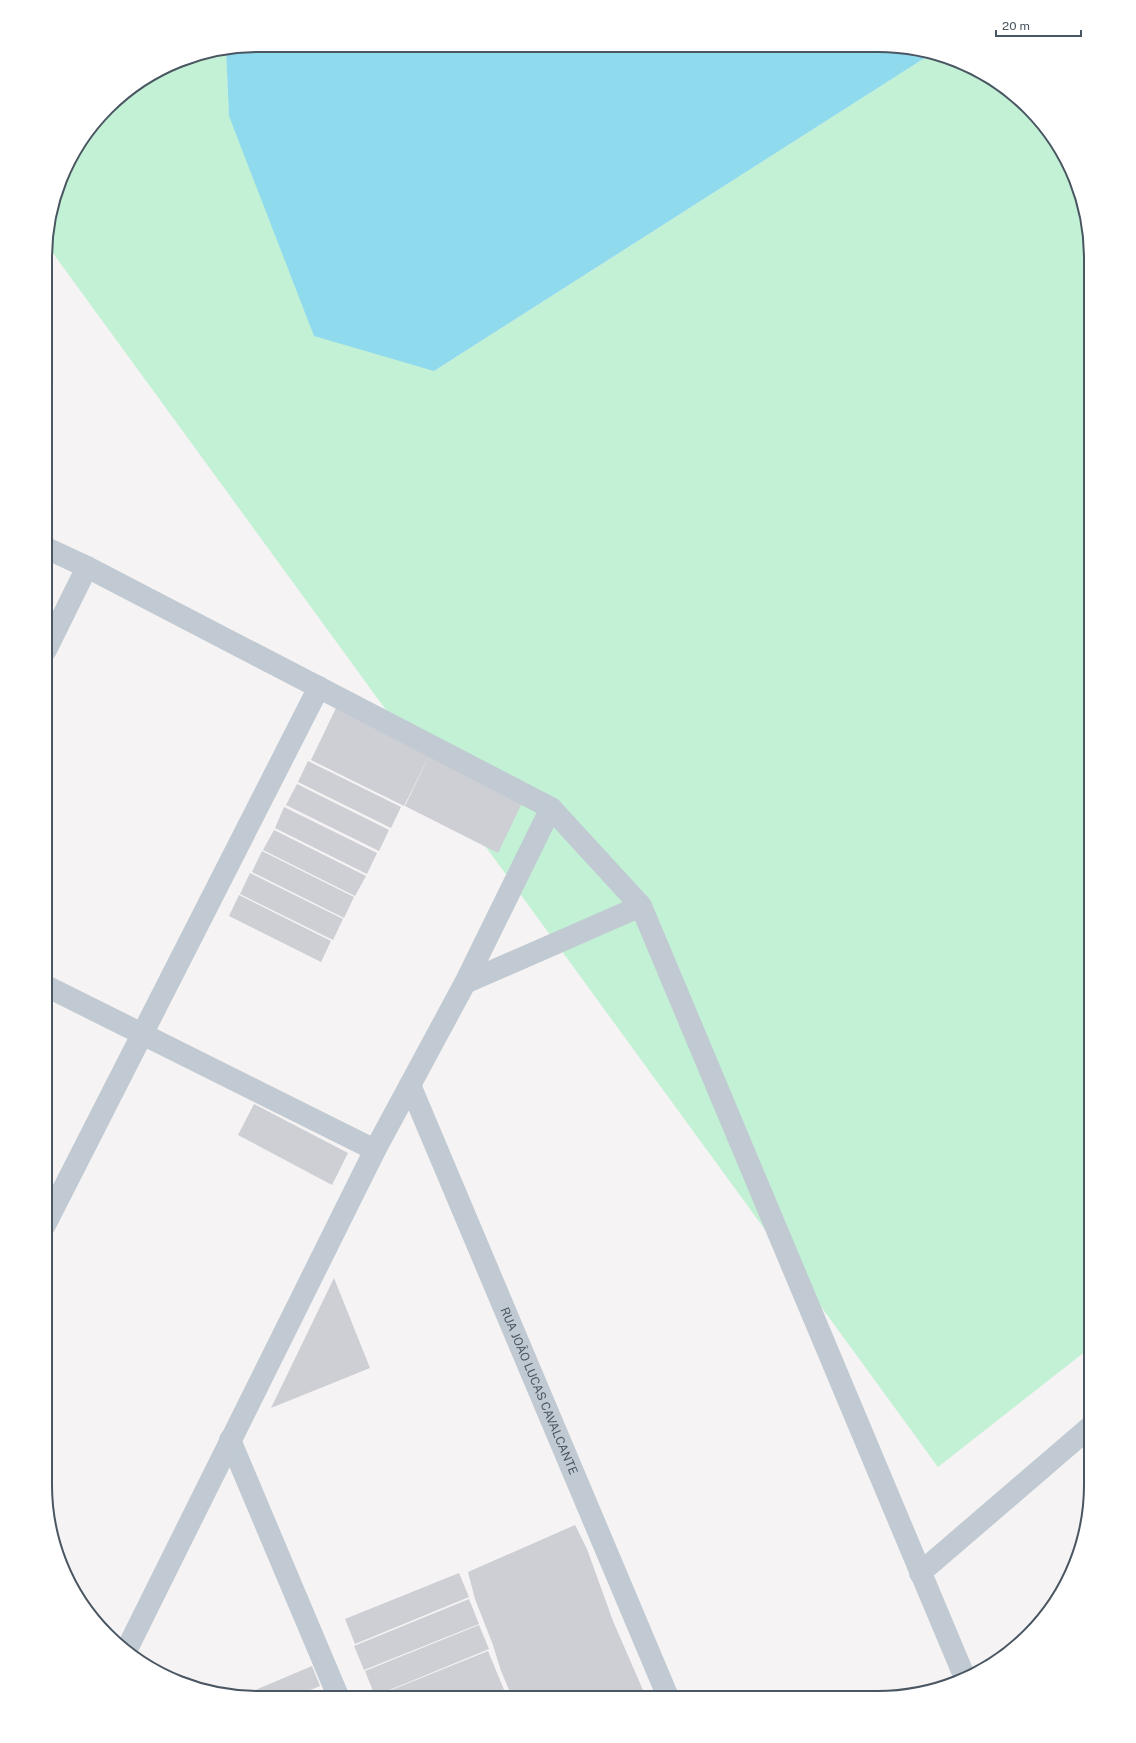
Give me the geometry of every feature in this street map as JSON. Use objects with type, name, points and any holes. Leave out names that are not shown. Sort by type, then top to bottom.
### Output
[{"type":"street","points":[[52,551],[87,567],[551,808],[641,906],[963,1673]]},
{"type":"street","points":[[52,638],[87,567]]},
{"type":"street","points":[[52,1211],[319,687]]},
{"type":"street","points":[[129,1645],[375,1150],[465,983],[551,808]]},
{"type":"street","points":[[465,983],[641,906]]},
{"type":"street","points":[[52,989],[375,1150]]},
{"type":"street","name":"RUA JOÃO LUCAS CAVALCANTE","points":[[410,1085],[665,1691]]},
{"type":"street","points":[[920,1573],[1084,1432]]},
{"type":"street","points":[[230,1440],[336,1691]]},
{"type":"green space","points":[[226,55],[229,116],[434,371],[925,58],[969,73],[1014,103],[1033,122],[1063,167],[1077,205],[1084,245],[1084,1352],[938,1467],[52,252],[56,218],[63,192],[73,167],[87,144],[103,122],[122,103],[167,73],[192,63]]},
{"type":"water","points":[[245,52],[891,52],[925,58],[434,371],[314,336],[229,116],[226,55]]},
{"type":"building","points":[[336,708],[430,754],[404,806],[311,760]]},
{"type":"building","points":[[430,754],[523,801],[498,853],[405,806]]},
{"type":"building","points":[[308,761],[401,807],[391,828],[298,782]]},
{"type":"building","points":[[297,784],[389,830],[379,851],[286,805]]},
{"type":"building","points":[[284,807],[377,853],[367,874],[275,828]]},
{"type":"building","points":[[274,830],[366,876],[355,896],[263,850]]},
{"type":"building","points":[[262,851],[354,897],[344,918],[252,872]]},
{"type":"building","points":[[250,873],[343,919],[333,940],[240,894]]},
{"type":"building","points":[[239,895],[331,941],[321,962],[229,916]]},
{"type":"building","points":[[254,1104],[348,1153],[332,1185],[238,1135]]},
{"type":"building","points":[[334,1278],[370,1368],[271,1408]]},
{"type":"building","points":[[575,1525],[587,1549],[613,1621],[643,1691],[509,1691],[475,1599],[468,1572]]},
{"type":"building","points":[[459,1573],[469,1597],[355,1644],[345,1619]]},
{"type":"building","points":[[469,1599],[479,1624],[364,1670],[354,1646]]},
{"type":"building","points":[[479,1625],[489,1649],[387,1691],[373,1691],[365,1671]]},
{"type":"building","points":[[488,1651],[505,1691],[389,1691]]},
{"type":"building","points":[[312,1666],[320,1686],[308,1691],[253,1691]]}]
